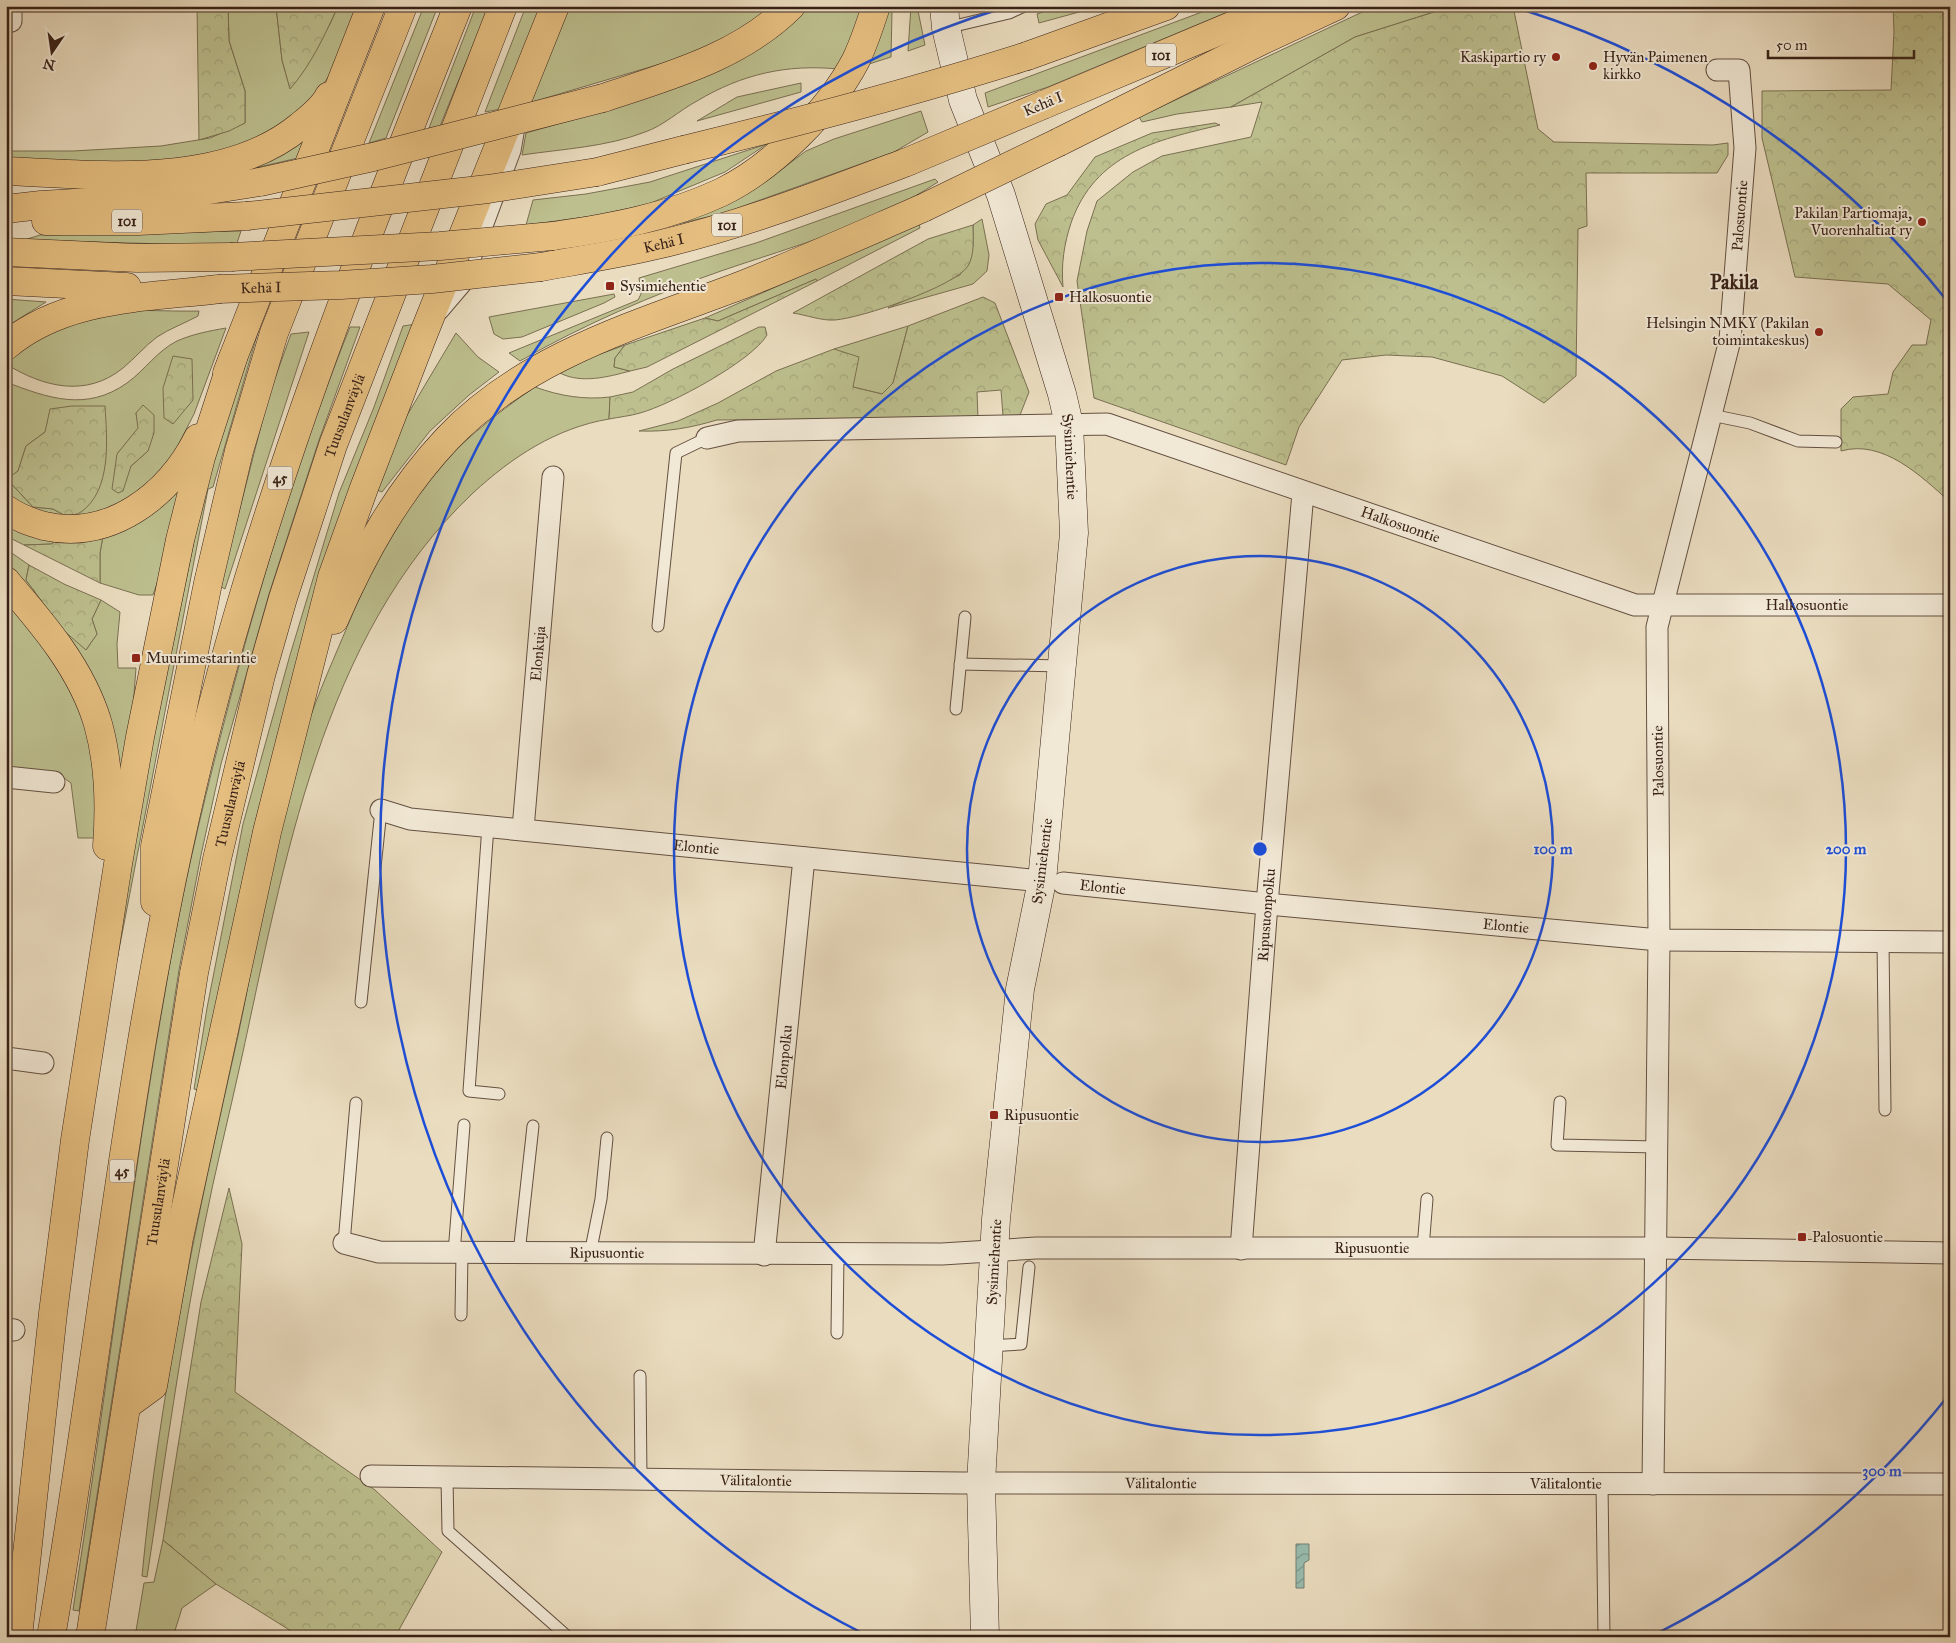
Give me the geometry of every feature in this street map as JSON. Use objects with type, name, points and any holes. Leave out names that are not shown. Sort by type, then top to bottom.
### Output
[{"type":"highway","points":[[6,171],[179,173],[222,166],[252,155],[292,133],[327,100],[371,6]]},
{"type":"highway","points":[[6,509],[25,520],[66,529],[84,529],[104,525],[134,510],[164,485],[192,450],[233,358],[371,6]]},
{"type":"highway","name":"45","points":[[51,1637],[66,1550],[154,966],[199,758],[245,587],[270,506],[318,370],[458,6]]},
{"type":"highway","name":"Tuusulanväylä","points":[[90,1637],[194,973],[217,858],[261,675],[283,598],[332,445],[503,6]]},
{"type":"highway","points":[[127,1405],[153,1386],[179,1238],[205,1112],[267,832],[332,577],[423,335],[555,6]]},
{"type":"highway","points":[[6,209],[41,204],[158,198],[260,182],[374,157],[603,98],[654,81],[729,52],[756,37],[791,6]]},
{"type":"highway","points":[[6,252],[137,258],[232,258],[440,246],[552,236],[623,224],[691,205],[723,191],[752,174],[776,155],[815,117],[838,88],[856,60],[876,6]]},
{"type":"highway","name":"101","points":[[6,220],[138,222],[247,216],[488,190],[597,172],[814,119],[933,86],[1027,56],[1166,6]]},
{"type":"highway","name":"Kehä I","points":[[6,281],[219,289],[342,285],[432,279],[541,267],[658,245],[774,212],[907,162],[1279,6]]},
{"type":"highway","points":[[302,696],[345,595],[364,556],[389,513],[416,476],[448,438],[514,384],[557,358],[601,338],[785,268],[923,208],[1262,40],[1336,6]]},
{"type":"highway","points":[[154,966],[156,846],[208,583],[239,452],[274,333],[401,12]]},
{"type":"highway","points":[[16,338],[71,310],[98,304],[219,289]]},
{"type":"highway","points":[[18,1637],[53,1313],[88,1051],[138,746],[180,540],[201,457],[233,358]]},
{"type":"highway","points":[[6,581],[45,627],[69,661],[98,724],[104,758],[108,789],[108,834],[88,1051]]},
{"type":"street","name":"Sysimiehentie","points":[[945,17],[963,100],[1001,195],[1044,329],[1069,424],[1074,533],[1062,666],[1052,882],[1020,989],[995,1251],[981,1483],[985,1637]]},
{"type":"street","name":"Palosuontie","points":[[1653,1484],[1660,940],[1657,627],[1730,340],[1745,148],[1739,70],[1717,70]]},
{"type":"street","name":"Halkosuontie","points":[[707,438],[738,431],[1107,424],[1635,605],[1950,605]]},
{"type":"street","name":"Elonkuja","points":[[523,830],[553,477]]},
{"type":"street","name":"Ripusuonpolku","points":[[1241,1249],[1267,904],[1303,492]]},
{"type":"street","points":[[6,778],[54,782]]},
{"type":"street","name":"Elontie","points":[[380,810],[410,819],[1267,904],[1660,940],[1950,942]]},
{"type":"street","name":"Elonpolku","points":[[764,1255],[804,858]]},
{"type":"street","points":[[6,1058],[43,1064]]},
{"type":"street","name":"Ripusuontie","points":[[344,1243],[379,1252],[590,1254],[965,1254],[1022,1248],[1657,1248],[1950,1253]]},
{"type":"street","name":"Välitalontie","points":[[371,1476],[981,1483],[1950,1484]]},
{"type":"lane","points":[[945,17],[1008,10],[1024,6]]},
{"type":"lane","points":[[1711,415],[1750,423],[1798,441],[1836,442]]},
{"type":"lane","points":[[658,626],[676,452],[707,438]]},
{"type":"lane","points":[[956,710],[965,617]]},
{"type":"lane","points":[[960,664],[1062,666]]},
{"type":"lane","points":[[361,1002],[380,810]]},
{"type":"lane","points":[[488,826],[469,1092],[498,1094]]},
{"type":"lane","points":[[1883,941],[1885,1110]]},
{"type":"lane","points":[[1560,1102],[1557,1145],[1658,1147]]},
{"type":"lane","points":[[344,1243],[356,1103]]},
{"type":"lane","points":[[461,1315],[458,1253],[464,1125]]},
{"type":"lane","points":[[520,1253],[534,1126]]},
{"type":"lane","points":[[590,1254],[601,1199],[607,1138]]},
{"type":"lane","points":[[1424,1248],[1427,1198]]},
{"type":"lane","points":[[836,1333],[838,1255]]},
{"type":"lane","points":[[989,1346],[1021,1344],[1029,1267]]},
{"type":"lane","points":[[640,1376],[641,1480]]},
{"type":"lane","points":[[447,1478],[448,1531],[568,1637]]},
{"type":"lane","points":[[1602,1484],[1604,1637]]},
{"type":"green space","points":[[197,6],[228,6],[229,41],[245,91],[245,123],[229,131],[199,140]]},
{"type":"green space","points":[[228,6],[276,6],[282,60],[290,88],[330,24],[338,6],[360,6],[336,63],[316,94],[286,123],[251,143],[213,155],[172,163],[130,166],[87,166],[6,163],[6,151],[73,151],[161,146],[210,138],[245,123],[245,91],[229,41]]},
{"type":"green space","points":[[276,6],[338,6],[311,60],[290,89],[282,60]]},
{"type":"green space","points":[[424,6],[438,6],[386,138],[369,143]]},
{"type":"green space","points":[[476,6],[489,6],[440,126],[429,128]]},
{"type":"green space","points":[[526,6],[545,6],[506,108],[485,112]]},
{"type":"green space","points":[[566,6],[775,6],[747,29],[684,57],[532,102],[533,89]]},
{"type":"green space","points":[[803,6],[868,6],[838,69],[801,68],[765,73],[731,84],[714,92],[645,132],[615,141],[584,147],[522,155],[526,133],[604,111]]},
{"type":"green space","points":[[911,6],[917,6],[925,45],[908,51]]},
{"type":"green space","points":[[1059,6],[1101,6],[1039,23],[1037,14]]},
{"type":"green space","points":[[1218,6],[1242,6],[1048,87],[988,107],[985,93]]},
{"type":"green space","points":[[1375,6],[1453,6],[1355,37],[1231,107],[1177,114],[1142,122],[1139,117]]},
{"type":"green space","points":[[1453,6],[1513,6],[1538,129],[1554,142],[1713,145],[1728,143],[1728,155],[1717,173],[1586,173],[1587,226],[1578,229],[1576,376],[1544,403],[1502,376],[1432,357],[1386,355],[1342,360],[1299,427],[1286,465],[1094,398],[1077,281],[1087,231],[1097,201],[1133,172],[1162,156],[1251,137],[1262,102],[1231,107],[1355,37]]},
{"type":"green space","points":[[1893,6],[1950,6],[1950,502],[1914,471],[1886,455],[1872,450],[1841,451],[1841,409],[1853,397],[1888,394],[1893,372],[1912,345],[1926,345],[1931,320],[1888,284],[1795,277],[1762,138],[1762,91],[1891,90],[1894,32]]},
{"type":"green space","points":[[887,10],[892,12],[891,57],[869,64]]},
{"type":"green space","points":[[801,83],[801,92],[697,121],[737,97]]},
{"type":"green space","points":[[921,111],[928,132],[894,152],[724,213],[632,235],[722,207],[758,187],[806,151],[834,139]]},
{"type":"green space","points":[[1215,123],[1220,125],[1151,144],[1130,154],[1095,181],[1082,200],[1071,223],[1063,263],[1063,287],[1038,240],[1035,224],[1046,204],[1067,195],[1095,157],[1152,133]]},
{"type":"green space","points":[[305,140],[298,158],[242,171],[297,141]]},
{"type":"green space","points":[[767,144],[725,172],[646,205],[593,216],[526,225],[533,200],[586,194],[650,182]]},
{"type":"green space","points":[[935,179],[938,182],[887,211],[805,243],[695,280],[593,323],[520,361],[509,353],[638,300],[641,294],[639,278],[756,243]]},
{"type":"green space","points":[[982,219],[989,255],[987,271],[973,284],[888,308],[960,275],[973,246],[973,225]]},
{"type":"green space","points":[[919,224],[920,228],[817,281],[816,279],[718,321],[705,318]]},
{"type":"green space","points":[[973,225],[973,251],[968,266],[945,283],[927,292],[885,308],[848,318],[825,320],[793,313],[928,239]]},
{"type":"green space","points":[[241,231],[236,246],[24,240],[40,235]]},
{"type":"green space","points":[[816,279],[817,281],[647,367],[630,371],[614,367],[615,358],[625,345],[705,318],[718,321]]},
{"type":"green space","points":[[614,294],[615,297],[604,303],[522,337],[503,339],[494,334],[489,317]]},
{"type":"green space","points":[[983,297],[995,303],[1029,392],[1020,415],[1003,416],[1001,390],[977,392],[978,418],[717,420],[678,429],[639,431],[678,421],[718,403],[776,371],[834,349],[859,357],[853,387],[882,394],[893,383],[908,326]]},
{"type":"green space","points":[[6,299],[46,302],[6,327]]},
{"type":"green space","points":[[125,311],[199,311],[198,316],[157,337],[123,368],[109,377],[94,383],[64,386],[50,383],[35,379],[6,364],[42,336],[84,316],[96,313]]},
{"type":"green space","points":[[423,323],[299,656],[254,827],[198,1090],[194,1089],[207,1008],[243,824],[290,655],[339,493],[374,407],[403,326]]},
{"type":"green space","points":[[908,326],[893,383],[882,394],[853,387],[834,349]]},
{"type":"green space","points":[[350,327],[360,327],[319,440],[269,594],[221,764],[201,855],[179,970],[79,1611],[73,1610],[155,1049],[175,934],[232,692],[271,553],[300,462]]},
{"type":"green space","points":[[759,327],[765,327],[767,335],[758,345],[745,357],[709,381],[653,408],[636,414],[609,419],[610,397],[633,392],[673,369]]},
{"type":"green space","points":[[226,328],[194,414],[173,455],[158,477],[107,514],[54,517],[18,503],[6,494],[6,382],[52,397],[82,400],[97,397],[112,392],[127,383],[163,350],[177,341]],"holes":[[[136,413],[148,451],[131,466],[117,454],[139,428]],[[45,432],[105,457],[103,474],[66,516],[53,509],[33,507],[7,479],[18,471],[26,446]]]},
{"type":"green space","points":[[258,332],[213,487],[208,489],[117,960],[127,866],[215,439]]},
{"type":"green space","points":[[309,332],[225,589],[220,586],[269,395],[291,334]]},
{"type":"green space","points":[[456,333],[478,357],[499,372],[469,395],[430,431],[382,492],[377,490],[406,417]]},
{"type":"green space","points":[[625,345],[615,358],[614,367],[630,371],[586,379],[560,373],[592,357]]},
{"type":"green space","points":[[173,356],[192,359],[193,400],[173,424],[164,418],[163,388]]},
{"type":"green space","points":[[535,387],[572,396],[610,397],[609,419],[571,429],[519,456],[473,493],[421,550],[379,615],[344,684],[316,757],[293,833],[274,910],[208,1206],[181,1358],[147,1577],[142,1576],[149,1508],[181,1305],[242,1017],[274,849],[286,797],[305,731],[361,594],[380,556],[412,502],[436,471],[462,444],[490,420]]},
{"type":"green space","points":[[143,405],[154,415],[154,433],[148,451],[131,466],[123,491],[118,493],[112,489],[117,454],[138,428],[136,413]]},
{"type":"green space","points":[[72,406],[105,406],[106,448],[103,477],[98,491],[81,512],[66,516],[53,509],[33,507],[7,479],[18,471],[26,446],[45,432],[50,409]]},
{"type":"green space","points":[[186,478],[165,560],[153,595],[139,595],[100,583],[100,553],[103,536]]},
{"type":"green space","points":[[6,522],[56,539],[52,544],[24,545],[6,536]]},
{"type":"green space","points":[[103,536],[100,553],[100,583],[24,545],[52,544],[56,539]]},
{"type":"green space","points":[[6,549],[29,565],[26,580],[86,650],[97,634],[92,619],[101,600],[120,612],[117,644],[118,668],[136,668],[131,733],[121,791],[37,600],[6,564]]},
{"type":"green space","points":[[29,565],[64,584],[101,600],[92,619],[97,634],[86,650],[63,630],[26,580]]},
{"type":"green space","points":[[6,602],[53,660],[73,692],[80,709],[92,755],[96,838],[78,838],[71,783],[58,774],[6,768]]},
{"type":"green space","points":[[229,1188],[242,1244],[235,1392],[375,1490],[442,1552],[395,1637],[292,1637],[291,1631],[216,1584],[163,1540],[201,1302]]},
{"type":"green space","points":[[163,1540],[216,1584],[182,1608],[173,1637],[135,1637],[144,1583],[154,1582]]},
{"type":"water","points":[[1296,1544],[1309,1544],[1309,1560],[1304,1563],[1304,1588],[1296,1588]]},
{"type":"place","name":"Kaskipartio ry","points":[[1556,57]]},
{"type":"place","name":"Hyvän Paimenen kirkko","points":[[1593,66]]},
{"type":"place","name":"Pakilan Partiomaja, Vuorenhaltiat ry","points":[[1922,222]]},
{"type":"place","name":"Sysimiehentie","points":[[610,286]]},
{"type":"place","name":"Halkosuontie","points":[[1059,297]]},
{"type":"place","name":"Helsingin NMKY (Pakilan toimintakeskus)","points":[[1819,332]]},
{"type":"place","name":"Muurimestarintie","points":[[136,658]]},
{"type":"place","name":"Ripusuontie","points":[[994,1115]]},
{"type":"place","name":"Palosuontie","points":[[1802,1237]]},
{"type":"district","name":"Pakila","points":[[1734,282]]}]
